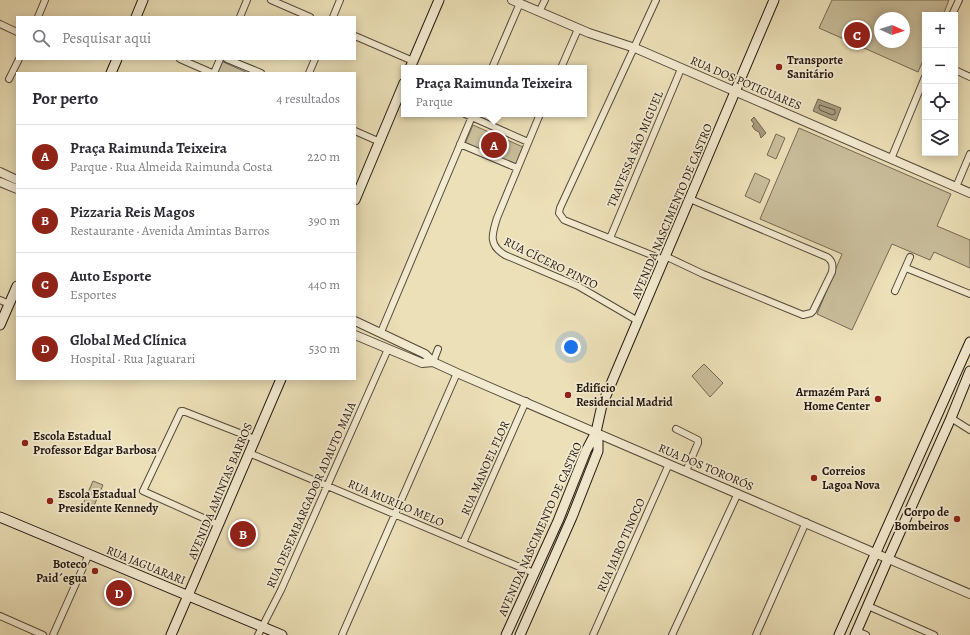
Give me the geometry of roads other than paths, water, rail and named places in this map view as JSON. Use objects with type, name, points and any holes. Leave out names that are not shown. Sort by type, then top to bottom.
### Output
[{"type":"main road","points":[[136,16],[143,0]]},
{"type":"main road","points":[[412,65],[439,0]]},
{"type":"main road","name":"AVENIDA NASCIMENTO DE CASTRO","points":[[520,634],[572,517],[598,451],[596,432],[602,405],[774,0]]},
{"type":"main road","points":[[111,72],[117,60]]},
{"type":"main road","points":[[356,198],[401,92]]},
{"type":"main road","points":[[0,326],[16,288]]},
{"type":"main road","points":[[839,635],[970,342]]},
{"type":"main road","points":[[856,633],[951,418],[970,371]]},
{"type":"main road","name":"AVENIDA AMINTAS BARROS","points":[[170,635],[281,380]]},
{"type":"main road","name":"AVENIDA NASCIMENTO DE CASTRO","points":[[506,635],[558,521],[586,451],[596,432]]},
{"type":"main road","name":"RUA JAGUARARI","points":[[0,517],[188,595],[260,631],[282,635]]},
{"type":"main road","points":[[558,521],[572,517]]},
{"type":"main road","points":[[517,611],[520,634]]},
{"type":"street","points":[[38,16],[45,0]]},
{"type":"street","points":[[240,16],[247,0]]},
{"type":"street","points":[[271,0],[308,16]]},
{"type":"street","points":[[333,16],[340,0]]},
{"type":"street","name":"RUA DOS POTIGUARES","points":[[512,0],[578,29],[635,48],[970,193]]},
{"type":"street","points":[[539,12],[545,0]]},
{"type":"street","points":[[656,0],[560,208],[560,215],[564,220],[665,258],[800,315],[813,311],[832,272],[833,267],[830,259],[690,199]]},
{"type":"street","points":[[953,12],[959,0]]},
{"type":"street","points":[[493,65],[520,4]]},
{"type":"street","points":[[0,24],[16,32]]},
{"type":"street","points":[[562,65],[578,29]]},
{"type":"street","points":[[356,37],[412,65]]},
{"type":"street","points":[[9,79],[18,60]]},
{"type":"street","points":[[182,60],[211,72]]},
{"type":"street","points":[[214,72],[220,60]]},
{"type":"street","points":[[229,60],[259,72]]},
{"type":"street","points":[[309,72],[315,60]]},
{"type":"street","name":"TRAVESSA SÃO MIGUEL","points":[[610,238],[681,69]]},
{"type":"street","points":[[958,71],[970,77]]},
{"type":"street","points":[[891,159],[922,84]]},
{"type":"street","points":[[381,332],[471,117]]},
{"type":"street","points":[[476,117],[528,142]]},
{"type":"street","name":"RUA CÍCERO PINTO","points":[[539,117],[495,225],[493,240],[496,248],[505,255],[578,286],[638,321]]},
{"type":"street","points":[[356,131],[380,142]]},
{"type":"street","points":[[460,144],[517,168]]},
{"type":"street","points":[[956,187],[970,154]]},
{"type":"street","points":[[0,172],[16,180]]},
{"type":"street","points":[[0,182],[16,189]]},
{"type":"street","points":[[895,291],[910,257]]},
{"type":"street","points":[[906,268],[970,294]]},
{"type":"street","points":[[0,300],[9,304]]},
{"type":"street","name":"RUA DOS TORORÓS","points":[[356,321],[425,354],[433,362],[457,373],[526,401],[970,594]]},
{"type":"street","points":[[365,339],[370,327]]},
{"type":"street","name":"RUA DOS TORORÓS","points":[[356,335],[422,362],[433,362]]},
{"type":"street","name":"RUA DESEMBARGADOR ADAUTO MAIA","points":[[260,631],[388,349]]},
{"type":"street","points":[[433,362],[438,349]]},
{"type":"street","points":[[342,635],[457,373]]},
{"type":"street","name":"RUA MANOEL FLOR","points":[[463,543],[526,401]]},
{"type":"street","points":[[218,525],[144,491],[181,411],[255,439]]},
{"type":"street","points":[[951,418],[970,430]]},
{"type":"street","points":[[676,429],[698,440],[686,471]]},
{"type":"street","name":"RUA MURILO MELO","points":[[249,453],[534,573]]},
{"type":"street","name":"RUA JAIRO TINOCO","points":[[593,635],[669,464]]},
{"type":"street","points":[[672,635],[738,493]]},
{"type":"street","points":[[756,635],[806,522]]},
{"type":"street","points":[[53,635],[89,554]]},
{"type":"street","points":[[868,606],[934,635]]},
{"type":"street","points":[[0,616],[43,635]]},
{"type":"street","points":[[856,633],[866,635]]},
{"type":"water","points":[[818,99],[841,108],[836,121],[813,111]]},
{"type":"water","points":[[754,117],[766,133],[761,138],[759,132],[752,126],[754,124],[751,120]]},
{"type":"place","name":"Auto Esporte","points":[[857,35]]},
{"type":"place","name":"Transporte Sanitário","points":[[779,67]]},
{"type":"place","name":"Praça Raimunda Teixeira","points":[[494,145]]},
{"type":"place","name":"Edifício Residencial Madrid","points":[[568,395]]},
{"type":"place","name":"Armazém Pará Home Center","points":[[878,399]]},
{"type":"place","name":"Escola Estadual Professor Edgar Barbosa","points":[[25,443]]},
{"type":"place","name":"Correios Lagoa Nova","points":[[814,478]]},
{"type":"place","name":"Escola Estadual Presidente Kennedy","points":[[50,501]]},
{"type":"place","name":"Corpo de Bombeiros","points":[[957,519]]},
{"type":"place","name":"Pizzaria Reis Magos","points":[[243,534]]},
{"type":"place","name":"Boteco Paid´egua","points":[[95,571]]},
{"type":"place","name":"Global Med Clínica","points":[[119,593]]}]
